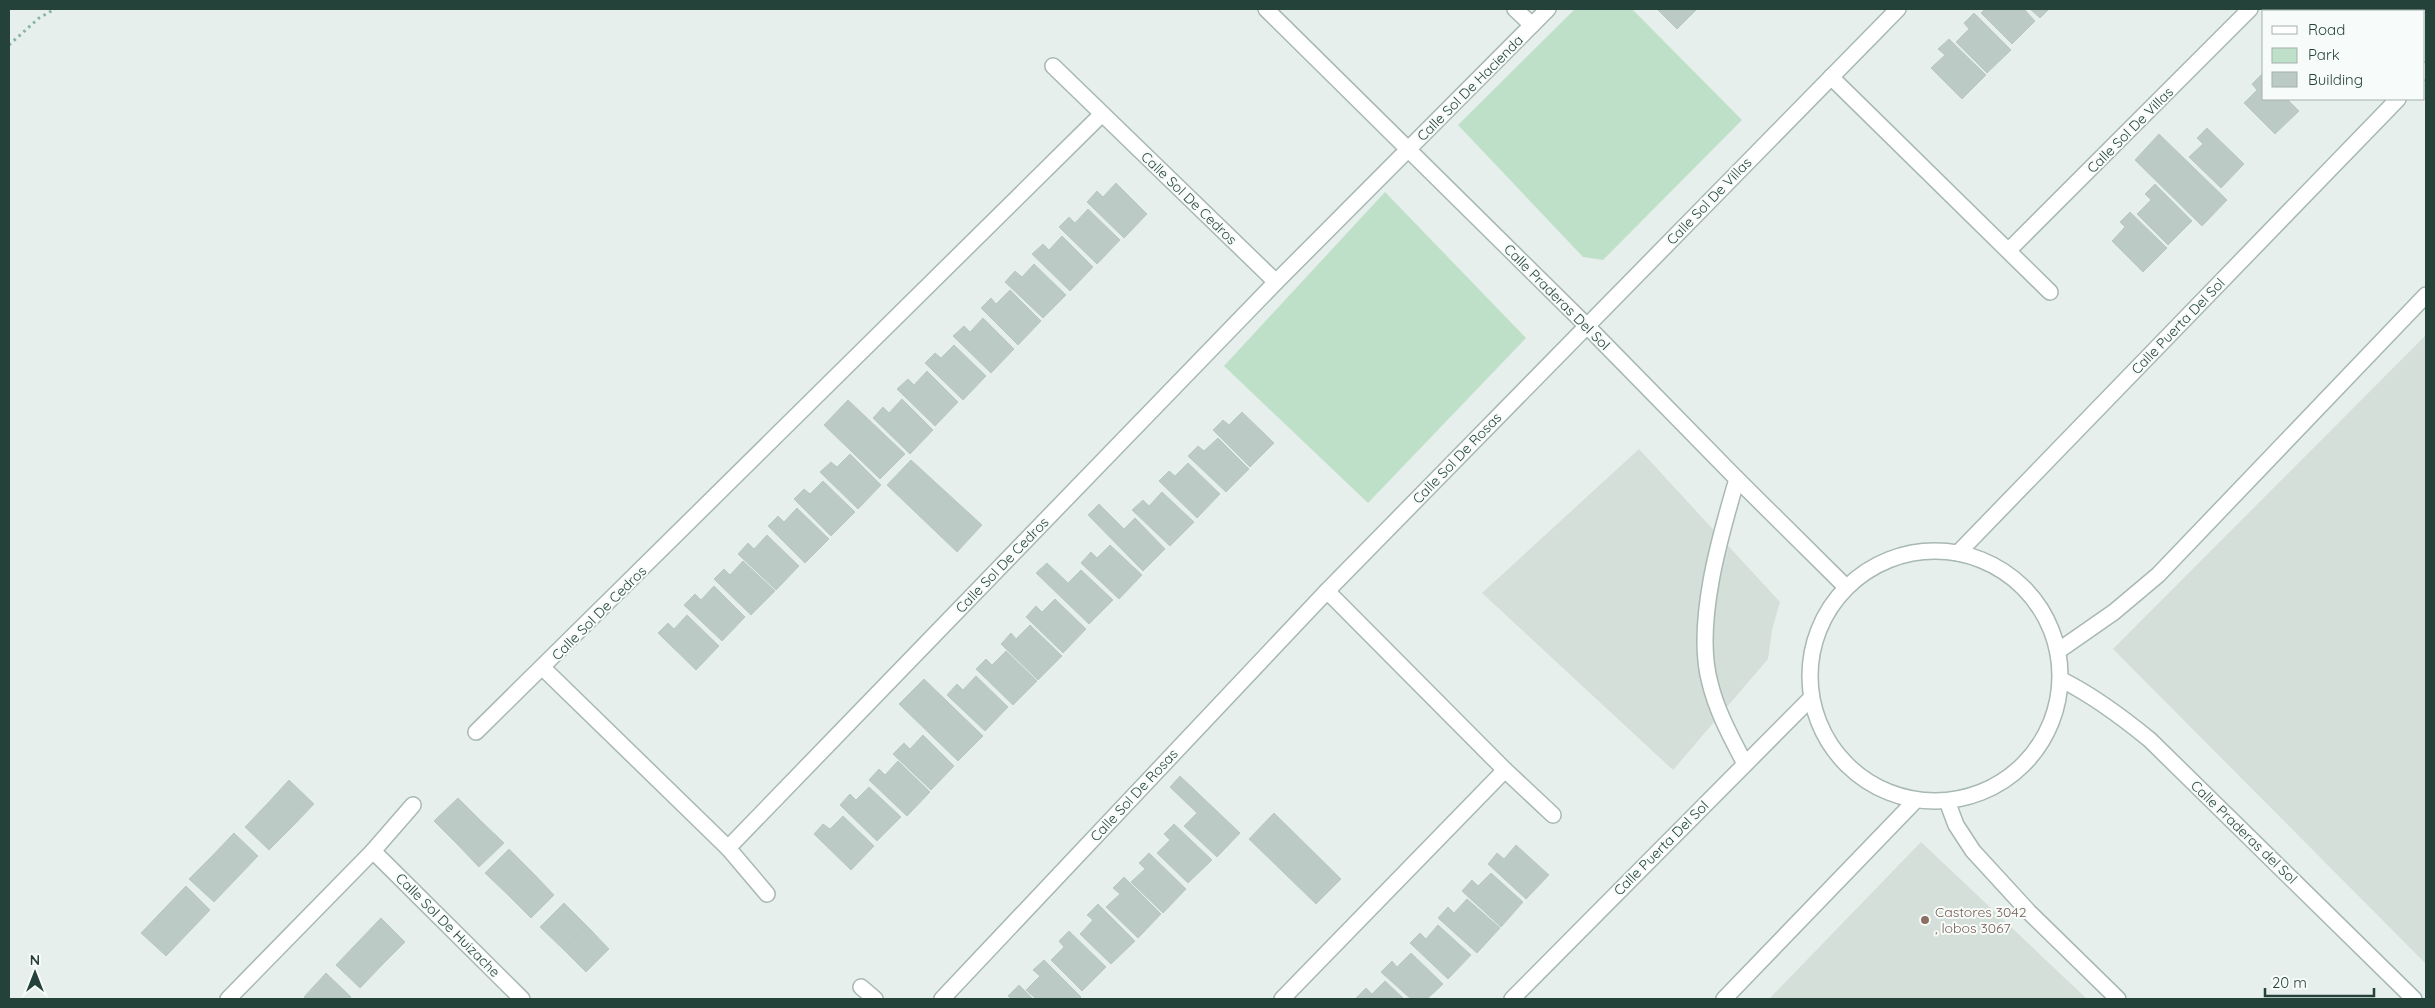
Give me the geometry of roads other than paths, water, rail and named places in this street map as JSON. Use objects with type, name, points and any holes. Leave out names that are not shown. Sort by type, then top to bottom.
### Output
[{"type":"street","name":"Calle Praderas Del Sol","points":[[1266,9],[1587,326],[1846,587]]},
{"type":"street","name":"Calle Sol De Hacienda","points":[[1515,9],[1532,25]]},
{"type":"street","name":"Calle Sol De Hacienda","points":[[1408,150],[1548,9]]},
{"type":"street","name":"Calle Sol De Villas","points":[[1587,326],[1898,9]]},
{"type":"street","name":"Calle Sol De Villas","points":[[2009,250],[2250,9]]},
{"type":"street","name":"Calle Sol De Cedros","points":[[1053,66],[1276,282]]},
{"type":"street","points":[[1831,77],[2050,292]]},
{"type":"street","name":"Calle Puerta Del Sol","points":[[1958,553],[2397,100]]},
{"type":"street","name":"Calle Sol De Cedros","points":[[476,732],[543,668],[1102,114]]},
{"type":"street","name":"Calle Sol De Cedros","points":[[728,848],[1276,282],[1408,150]]},
{"type":"street","points":[[2058,651],[2114,612],[2158,575],[2426,295]]},
{"type":"street","name":"Calle Sol De Rosas","points":[[942,999],[1326,592],[1587,326]]},
{"type":"street","points":[[1737,479],[1716,560],[1707,608],[1704,645],[1709,681],[1722,720],[1745,764]]},
{"type":"street","points":[[1917,552],[1958,553],[1993,566],[2023,587],[2045,617],[2058,651],[2062,680],[2049,728],[2024,764],[1989,789],[1947,801],[1916,800],[1879,789],[1847,766],[1823,735],[1811,698],[1810,658],[1822,620],[1846,587],[1879,564],[1917,552]]},
{"type":"street","points":[[1326,592],[1505,770],[1553,815]]},
{"type":"street","name":"Calle Sol De Cedros","points":[[543,668],[728,848],[768,894]]},
{"type":"street","name":"Calle Praderas del Sol","points":[[2062,680],[2108,706],[2150,740],[2414,999]]},
{"type":"street","name":"Calle Puerta Del Sol","points":[[1512,999],[1811,698]]},
{"type":"street","points":[[1282,999],[1505,770]]},
{"type":"street","points":[[1724,999],[1916,800]]},
{"type":"street","points":[[1947,801],[1956,825],[1973,850],[2029,912],[2118,999]]},
{"type":"street","points":[[228,999],[373,851],[413,805]]},
{"type":"street","name":"Calle Sol De Huizache","points":[[373,851],[522,999]]},
{"type":"street","points":[[861,987],[875,999]]},
{"type":"place","name":"Castores 3042 , lobos 3067","points":[[1925,920]]}]
